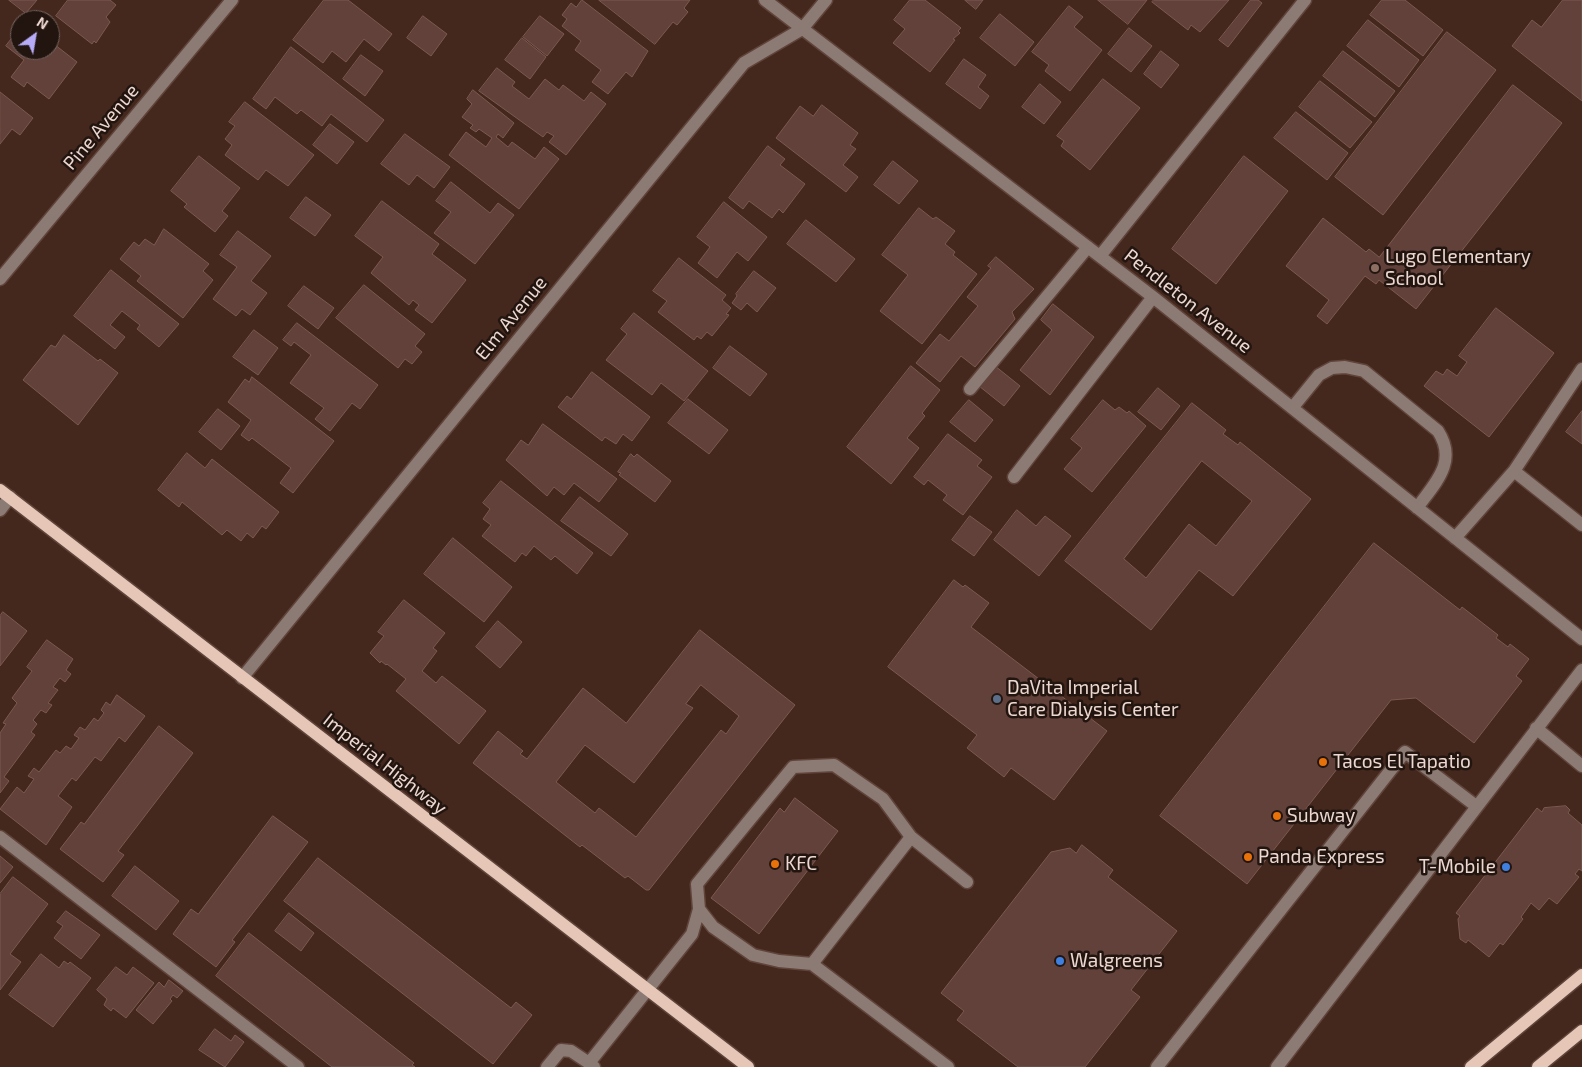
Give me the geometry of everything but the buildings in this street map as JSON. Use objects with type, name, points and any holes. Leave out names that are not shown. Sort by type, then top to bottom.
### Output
[{"type":"main road","name":"Imperial Highway","points":[[5,493],[745,1066]]},
{"type":"main road","points":[[1471,1067],[1582,975]]},
{"type":"main road","points":[[1538,1067],[1582,1031]]},
{"type":"street","name":"Pine Avenue","points":[[0,279],[232,0]]},
{"type":"street","name":"Pendleton Avenue","points":[[765,0],[1153,297],[1582,639]]},
{"type":"street","name":"Elm Avenue","points":[[242,678],[744,62],[802,29],[826,0]]},
{"type":"street","points":[[1100,256],[1305,0]]},
{"type":"street","points":[[970,389],[1088,247]]},
{"type":"street","points":[[1014,476],[1153,297]]},
{"type":"street","points":[[1293,407],[1319,376],[1332,368],[1345,367],[1364,372],[1424,419],[1438,431],[1445,442],[1447,460],[1442,474],[1417,508]]},
{"type":"street","points":[[1455,538],[1514,471],[1582,370]]},
{"type":"street","points":[[1514,471],[1582,525]]},
{"type":"street","points":[[0,510],[5,493]]},
{"type":"street","points":[[1277,1067],[1582,670]]},
{"type":"street","points":[[1536,728],[1582,766]]},
{"type":"street","points":[[1158,1067],[1405,752],[1476,806]]},
{"type":"street","points":[[547,1067],[561,1050],[571,1051],[591,1065],[646,988],[692,934],[699,909],[697,884],[793,767],[834,766],[883,799],[911,837],[967,882]]},
{"type":"street","points":[[0,837],[298,1067]]},
{"type":"street","points":[[812,964],[911,837]]},
{"type":"street","points":[[699,909],[713,927],[754,955],[779,961],[812,964],[948,1067]]},
{"type":"place","name":"Lugo Elementary School","points":[[1375,268]]},
{"type":"place","name":"DaVita Imperial Care Dialysis Center","points":[[997,699]]},
{"type":"place","name":"Tacos El Tapatio","points":[[1323,762]]},
{"type":"place","name":"Subway","points":[[1277,816]]},
{"type":"place","name":"Panda Express","points":[[1248,857]]},
{"type":"place","name":"KFC","points":[[775,864]]},
{"type":"place","name":"T-Mobile","points":[[1506,867]]},
{"type":"place","name":"Walgreens","points":[[1060,961]]}]
